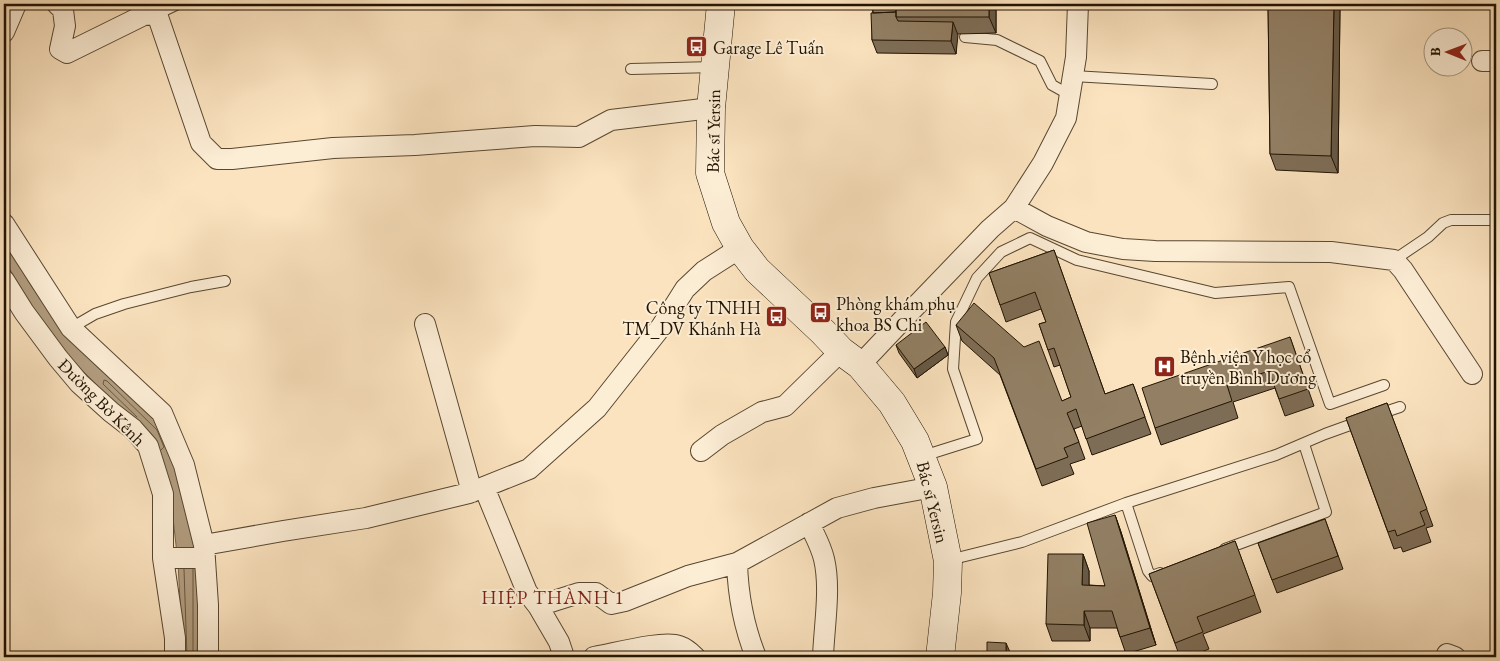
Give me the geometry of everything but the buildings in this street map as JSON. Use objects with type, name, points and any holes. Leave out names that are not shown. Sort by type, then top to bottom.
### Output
[{"type":"main road","name":"Bác sĩ Yersin","points":[[721,4],[711,108],[710,173],[726,223],[740,248],[757,270],[850,358],[892,403],[915,441],[933,487],[948,561],[947,593],[940,657]]},
{"type":"street","points":[[4,32],[15,4],[24,6],[31,4]]},
{"type":"street","points":[[57,4],[63,10],[65,26],[60,49],[67,53],[144,14],[156,14],[201,143],[217,159],[333,148],[415,145],[536,136],[579,137],[611,120],[711,108]]},
{"type":"street","points":[[701,451],[722,435],[762,412],[785,406],[911,311],[990,229],[1014,208],[1043,163],[1066,118],[1076,56],[1078,4]]},
{"type":"street","points":[[1014,208],[1047,226],[1086,242],[1123,249],[1155,251],[1331,252],[1394,260],[1403,270],[1472,374]]},
{"type":"street","points":[[4,224],[71,328],[162,413],[184,465],[203,554],[208,657]]},
{"type":"street","points":[[167,558],[203,554],[283,531],[366,518],[478,489],[528,469],[597,408],[661,327],[685,290],[704,271],[740,248]]},
{"type":"street","name":"Đường Bờ Kênh","points":[[4,280],[30,320],[79,383],[133,429],[148,446],[163,494],[175,657]]},
{"type":"street","points":[[425,324],[478,489],[527,592],[538,606],[559,642],[563,654],[561,657]]},
{"type":"street","points":[[538,606],[579,593],[596,593],[611,604],[625,601],[688,576],[737,563],[837,508],[874,498],[933,487]]},
{"type":"street","points":[[809,523],[822,550],[826,570],[826,617],[823,657]]},
{"type":"street","points":[[737,563],[743,617],[756,657]]},
{"type":"street","points":[[594,657],[673,645],[680,646],[695,657]]},
{"type":"lane","points":[[156,14],[178,4]]},
{"type":"lane","points":[[965,37],[997,40],[1022,51],[1040,61],[1052,85],[1070,95]]},
{"type":"lane","points":[[631,69],[716,67]]},
{"type":"lane","points":[[1073,76],[1212,84]]},
{"type":"lane","points":[[1394,260],[1428,237],[1443,223],[1451,220],[1496,220]]},
{"type":"lane","points":[[922,456],[977,439],[953,369],[956,322],[977,278],[1001,252],[1030,238],[1077,260],[1216,293],[1289,287],[1330,404],[1384,386]]},
{"type":"lane","points":[[71,328],[95,314],[124,304],[191,287],[225,281]]},
{"type":"lane","points":[[948,561],[1022,542],[1126,504],[1276,455],[1325,434],[1400,407]]},
{"type":"lane","points":[[1216,553],[1326,512],[1304,444]]},
{"type":"lane","points":[[1126,504],[1148,571],[1152,576],[1170,569]]},
{"type":"water","points":[[4,240],[32,287],[67,333],[161,427],[182,479],[193,531],[199,577],[197,657],[183,657],[178,563],[173,518],[124,412],[49,334],[4,260]]},
{"type":"place","name":"Garage Lê Tuấn","points":[[697,47]]},
{"type":"place","name":"Phòng khám phụ khoa BS Chi","points":[[820,313]]},
{"type":"place","name":"Công ty TNHH TM_DV Khánh Hà","points":[[777,317]]},
{"type":"place","name":"Bệnh viện Y học cổ truyền Bình Dương","points":[[1164,366]]},
{"type":"district","name":"HIỆP THÀNH 1","points":[[553,597]]}]
